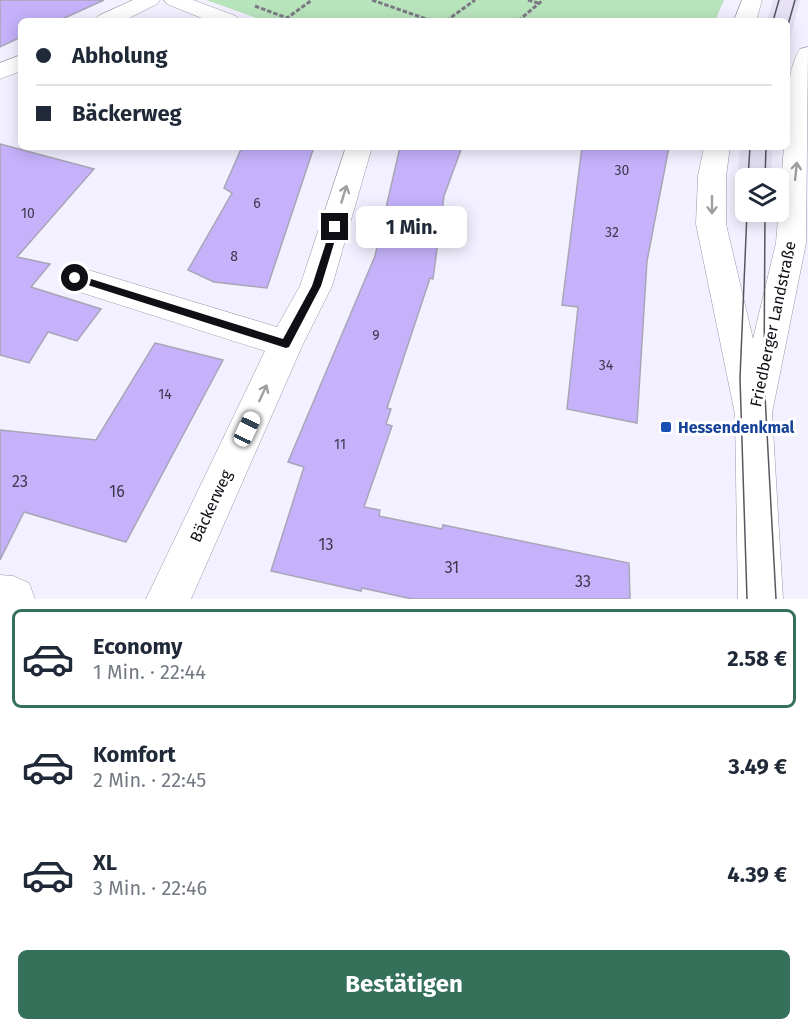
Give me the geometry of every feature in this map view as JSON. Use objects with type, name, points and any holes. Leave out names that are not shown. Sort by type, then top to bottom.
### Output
[{"type":"main road","points":[[112,18],[150,0]]},
{"type":"main road","points":[[174,0],[220,18]]},
{"type":"main road","points":[[746,18],[752,0]]},
{"type":"main road","name":"Friedberger Landstraße","points":[[754,414],[791,243],[804,126],[802,78],[808,54]]},
{"type":"main road","points":[[0,72],[18,63]]},
{"type":"main road","name":"Bäckerweg","points":[[168,599],[286,344],[316,286],[358,150]]},
{"type":"main road","name":"Friedberger Landstraße","points":[[716,150],[712,176],[711,224],[754,414],[761,599]]},
{"type":"main road","points":[[75,278],[286,344]]},
{"type":"main road","points":[[0,597],[13,599]]},
{"type":"path","points":[[249,4],[287,18],[312,0]]},
{"type":"path","points":[[372,0],[423,18]]},
{"type":"path","points":[[450,18],[475,0]]},
{"type":"path","points":[[528,0],[539,3]]},
{"type":"path","points":[[522,18],[543,0]]},
{"type":"shaded area","points":[[773,0],[800,0],[790,39],[790,18],[768,18]]},
{"type":"shaded area","points":[[740,150],[773,150],[771,168],[738,168]]},
{"type":"green space","points":[[206,0],[724,0],[716,18],[257,18]]},
{"type":"building","points":[[0,0],[104,0],[65,18],[18,18],[18,38],[0,47]]},
{"type":"building","points":[[0,144],[94,169],[17,257],[50,264],[31,287],[101,309],[77,341],[48,332],[29,363],[0,355]]},
{"type":"building","points":[[241,150],[313,150],[267,288],[214,282],[188,270],[232,193],[224,188]]},
{"type":"building","points":[[399,150],[461,150],[444,196],[433,279],[430,278],[387,408],[391,409],[386,424],[392,426],[364,507],[380,510],[379,516],[442,529],[443,525],[629,563],[630,599],[412,599],[362,588],[361,591],[271,571],[304,467],[288,462],[375,256]]},
{"type":"building","points":[[582,150],[668,150],[647,261],[637,423],[567,409],[578,307],[562,305]]},
{"type":"building","points":[[155,343],[223,360],[126,542],[24,512],[0,560],[0,430],[96,440]]},
{"type":"tram line","points":[[774,18],[779,0]]},
{"type":"tram line","points":[[790,18],[795,0]]},
{"type":"tram line","points":[[749,168],[750,150]]},
{"type":"tram line","points":[[765,168],[766,150]]},
{"type":"tram line","points":[[747,222],[740,378],[747,599]]},
{"type":"tram line","points":[[765,222],[764,377],[776,599]]},
{"type":"place","name":"Hessendenkmal","points":[[666,427]]},
{"type":"route","points":[[75,278],[286,344],[316,286],[335,227]]}]
